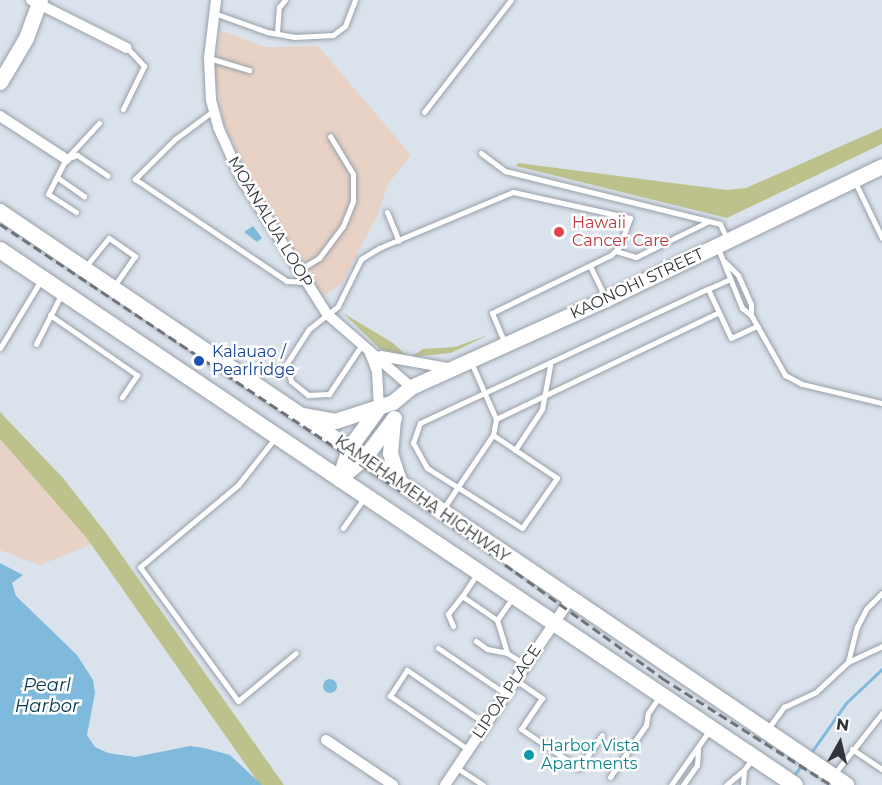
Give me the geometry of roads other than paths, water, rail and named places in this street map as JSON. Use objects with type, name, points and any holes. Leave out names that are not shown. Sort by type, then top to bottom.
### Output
[{"type":"main road","name":"KAMEHAMEHA HIGHWAY","points":[[0,212],[833,777]]},
{"type":"main road","name":"KAMEHAMEHA HIGHWAY","points":[[0,250],[710,729],[749,764],[778,773],[795,785]]},
{"type":"street","name":"MOANALUA LOOP","points":[[216,0],[209,58],[213,111],[240,176],[327,314],[365,350],[396,371],[411,387]]},
{"type":"street","points":[[0,82],[5,64],[37,2],[127,48]]},
{"type":"street","points":[[0,116],[66,159]]},
{"type":"street","name":"KAONOHI STREET","points":[[339,479],[349,448],[386,404],[411,387],[606,299],[882,166]]},
{"type":"street","points":[[365,350],[453,369]]},
{"type":"street","points":[[365,350],[377,371],[386,404],[394,418],[390,453],[399,481]]},
{"type":"street","points":[[298,415],[328,422],[386,404]]},
{"type":"street","points":[[339,479],[364,458],[394,418]]},
{"type":"street","name":"LIPOA PLACE","points":[[445,785],[570,600]]},
{"type":"street","points":[[326,740],[393,785]]},
{"type":"lane","points":[[277,33],[279,7],[285,0]]},
{"type":"lane","points":[[214,12],[294,37],[333,35],[345,26],[355,0]]},
{"type":"lane","points":[[424,112],[511,0]]},
{"type":"lane","points":[[123,109],[144,66],[127,48]]},
{"type":"lane","points":[[209,58],[249,70]]},
{"type":"lane","points":[[213,111],[175,139],[135,179],[287,281],[305,282]]},
{"type":"lane","points":[[76,212],[48,194],[66,159],[99,123]]},
{"type":"lane","points":[[298,271],[319,258],[343,226],[353,201],[352,174],[330,136]]},
{"type":"lane","points":[[481,153],[505,171],[720,224],[728,280],[742,308],[751,315],[785,375],[802,384],[882,403]]},
{"type":"lane","points":[[66,159],[77,155],[108,176]]},
{"type":"lane","points":[[58,178],[84,196]]},
{"type":"lane","points":[[854,180],[882,238]]},
{"type":"lane","points":[[365,350],[329,394],[308,395],[297,388],[286,363],[309,329],[338,306],[362,259],[399,240],[518,191],[630,218],[616,251],[492,313],[506,345]]},
{"type":"lane","points":[[387,212],[399,240]]},
{"type":"lane","points":[[616,251],[636,256],[709,221]]},
{"type":"lane","points":[[84,269],[109,238],[135,256],[112,288]]},
{"type":"lane","points":[[724,262],[738,275],[751,304],[751,315]]},
{"type":"lane","points":[[590,266],[606,299]]},
{"type":"lane","points":[[0,348],[42,279]]},
{"type":"lane","points":[[493,435],[557,478],[522,528],[478,498],[457,489],[419,461],[413,443],[414,433],[430,416],[486,395],[550,366],[728,280]]},
{"type":"lane","points":[[708,289],[731,338],[757,326]]},
{"type":"lane","points":[[36,344],[63,292]]},
{"type":"lane","points":[[496,419],[719,312]]},
{"type":"lane","points":[[50,315],[137,375],[122,397]]},
{"type":"lane","points":[[442,510],[493,435],[496,419],[471,361]]},
{"type":"lane","points":[[515,450],[542,409],[550,366]]},
{"type":"lane","points":[[275,436],[238,485],[140,567],[238,700],[296,653]]},
{"type":"lane","points":[[343,528],[365,497]]},
{"type":"lane","points":[[453,626],[448,614],[478,573]]},
{"type":"lane","points":[[848,662],[857,627],[866,609],[882,593]]},
{"type":"lane","points":[[462,596],[497,620],[507,653]]},
{"type":"lane","points":[[497,620],[513,597]]},
{"type":"lane","points":[[476,641],[487,649],[507,653],[526,665]]},
{"type":"lane","points":[[766,732],[784,707],[816,692],[848,662],[882,646]]},
{"type":"lane","points":[[438,648],[507,694]]},
{"type":"lane","points":[[469,750],[390,696],[407,670],[486,724]]},
{"type":"lane","points":[[516,680],[542,698],[521,729],[579,768],[602,735]]},
{"type":"lane","points":[[610,777],[646,725],[648,713],[660,696]]},
{"type":"lane","points":[[833,777],[852,749],[882,713]]},
{"type":"lane","points":[[671,785],[710,729]]},
{"type":"lane","points":[[683,785],[697,765],[698,747]]},
{"type":"lane","points":[[852,749],[882,769]]},
{"type":"lane","points":[[726,785],[749,764]]},
{"type":"lane","points":[[743,785],[749,764]]},
{"type":"lane","points":[[457,768],[483,785]]},
{"type":"water","points":[[253,226],[262,238],[257,242],[244,232]]},
{"type":"water","name":"Pearl Harbor","points":[[0,563],[23,575],[12,583],[16,596],[77,655],[93,680],[95,693],[87,735],[95,747],[108,753],[135,757],[190,746],[204,748],[230,755],[262,785],[0,785]]},
{"type":"water","points":[[327,679],[333,679],[337,686],[333,693],[327,693],[323,689],[323,683]]},
{"type":"waterway","points":[[810,754],[846,703],[882,669]]},
{"type":"waterway","points":[[792,778],[802,764]]},
{"type":"railway","points":[[0,224],[428,509],[662,678],[831,785]]},
{"type":"place","name":"Hawaii Cancer Care","points":[[559,232]]},
{"type":"place","name":"Kalauao / Pearlridge","points":[[199,361]]},
{"type":"place","name":"Harbor Vista Apartments","points":[[529,755]]}]
